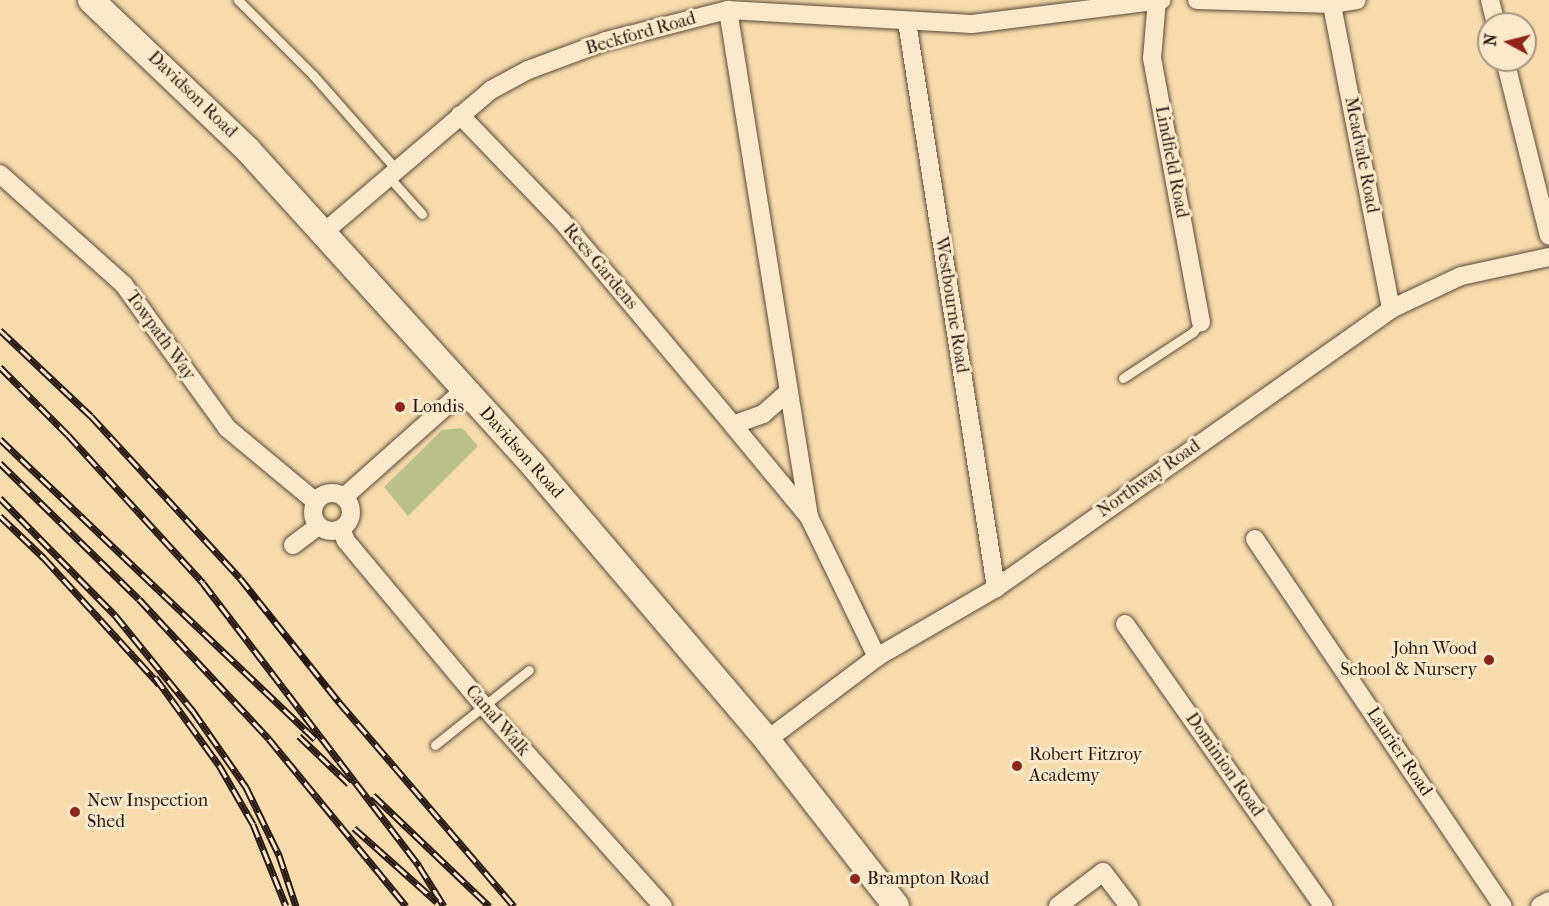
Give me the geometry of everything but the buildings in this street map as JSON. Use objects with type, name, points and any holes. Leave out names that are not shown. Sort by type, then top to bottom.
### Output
[{"type":"street","name":"Davidson Road","points":[[91,0],[247,149],[535,467],[767,740],[896,906]]},
{"type":"street","name":"Beckford Road","points":[[322,233],[491,90],[528,70],[606,41],[728,10],[861,9],[907,22],[972,24],[1159,0]]},
{"type":"street","name":"Lindfield Road","points":[[1159,0],[1152,58],[1202,322]]},
{"type":"street","points":[[1197,0],[1331,2],[1357,0]]},
{"type":"street","name":"Meadvale Road","points":[[1331,2],[1391,309]]},
{"type":"street","name":"Rees Gardens","points":[[728,10],[787,393],[809,517]]},
{"type":"street","name":"Westbourne Road","points":[[907,22],[996,588]]},
{"type":"street","points":[[1508,72],[1549,236]]},
{"type":"street","name":"Rees Gardens","points":[[460,115],[562,221],[809,517],[877,657]]},
{"type":"street","name":"Towpath Way","points":[[0,174],[124,285],[227,428],[315,501]]},
{"type":"street","name":"Northway Road","points":[[767,740],[877,657],[996,588],[1391,309],[1461,276],[1549,257]]},
{"type":"street","points":[[344,497],[464,390]]},
{"type":"street","points":[[733,425],[763,414],[787,393]]},
{"type":"street","points":[[329,493],[344,497],[351,514],[341,529],[329,531],[318,526],[312,514],[315,501],[329,493]]},
{"type":"street","points":[[293,545],[318,526]]},
{"type":"street","name":"Canal Walk","points":[[341,529],[346,541],[483,705],[663,906]]},
{"type":"street","name":"Laurier Road","points":[[1255,538],[1503,906]]},
{"type":"street","name":"Dominion Road","points":[[1125,624],[1323,906]]},
{"type":"street","points":[[1058,906],[1103,872],[1129,906]]},
{"type":"street","points":[[1540,906],[1549,901]]},
{"type":"lane","points":[[238,0],[313,75],[422,214]]},
{"type":"lane","points":[[1123,378],[1193,332],[1202,322]]},
{"type":"lane","points":[[435,745],[529,670]]},
{"type":"green space","points":[[462,428],[478,446],[408,516],[384,487],[442,430]]},
{"type":"railway","points":[[0,330],[91,416],[240,578],[339,702],[514,906]]},
{"type":"railway","points":[[0,367],[68,435],[203,583],[419,866],[444,906]]},
{"type":"railway","points":[[0,439],[315,739]]},
{"type":"railway","points":[[0,463],[139,599],[269,739],[406,906]]},
{"type":"railway","points":[[0,498],[115,615],[193,711],[246,787],[279,855],[296,906]]},
{"type":"railway","points":[[0,516],[44,558],[159,684]]},
{"type":"railway","points":[[155,677],[219,765],[253,824],[286,906]]},
{"type":"railway","points":[[299,736],[349,784]]},
{"type":"railway","points":[[373,795],[489,906]]},
{"type":"railway","points":[[354,828],[437,902]]},
{"type":"place","name":"Londis","points":[[400,407]]},
{"type":"place","name":"John Wood School & Nursery","points":[[1489,660]]},
{"type":"place","name":"Robert Fitzroy Academy","points":[[1017,766]]},
{"type":"place","name":"New Inspection Shed","points":[[75,812]]},
{"type":"place","name":"Brampton Road","points":[[855,879]]}]
